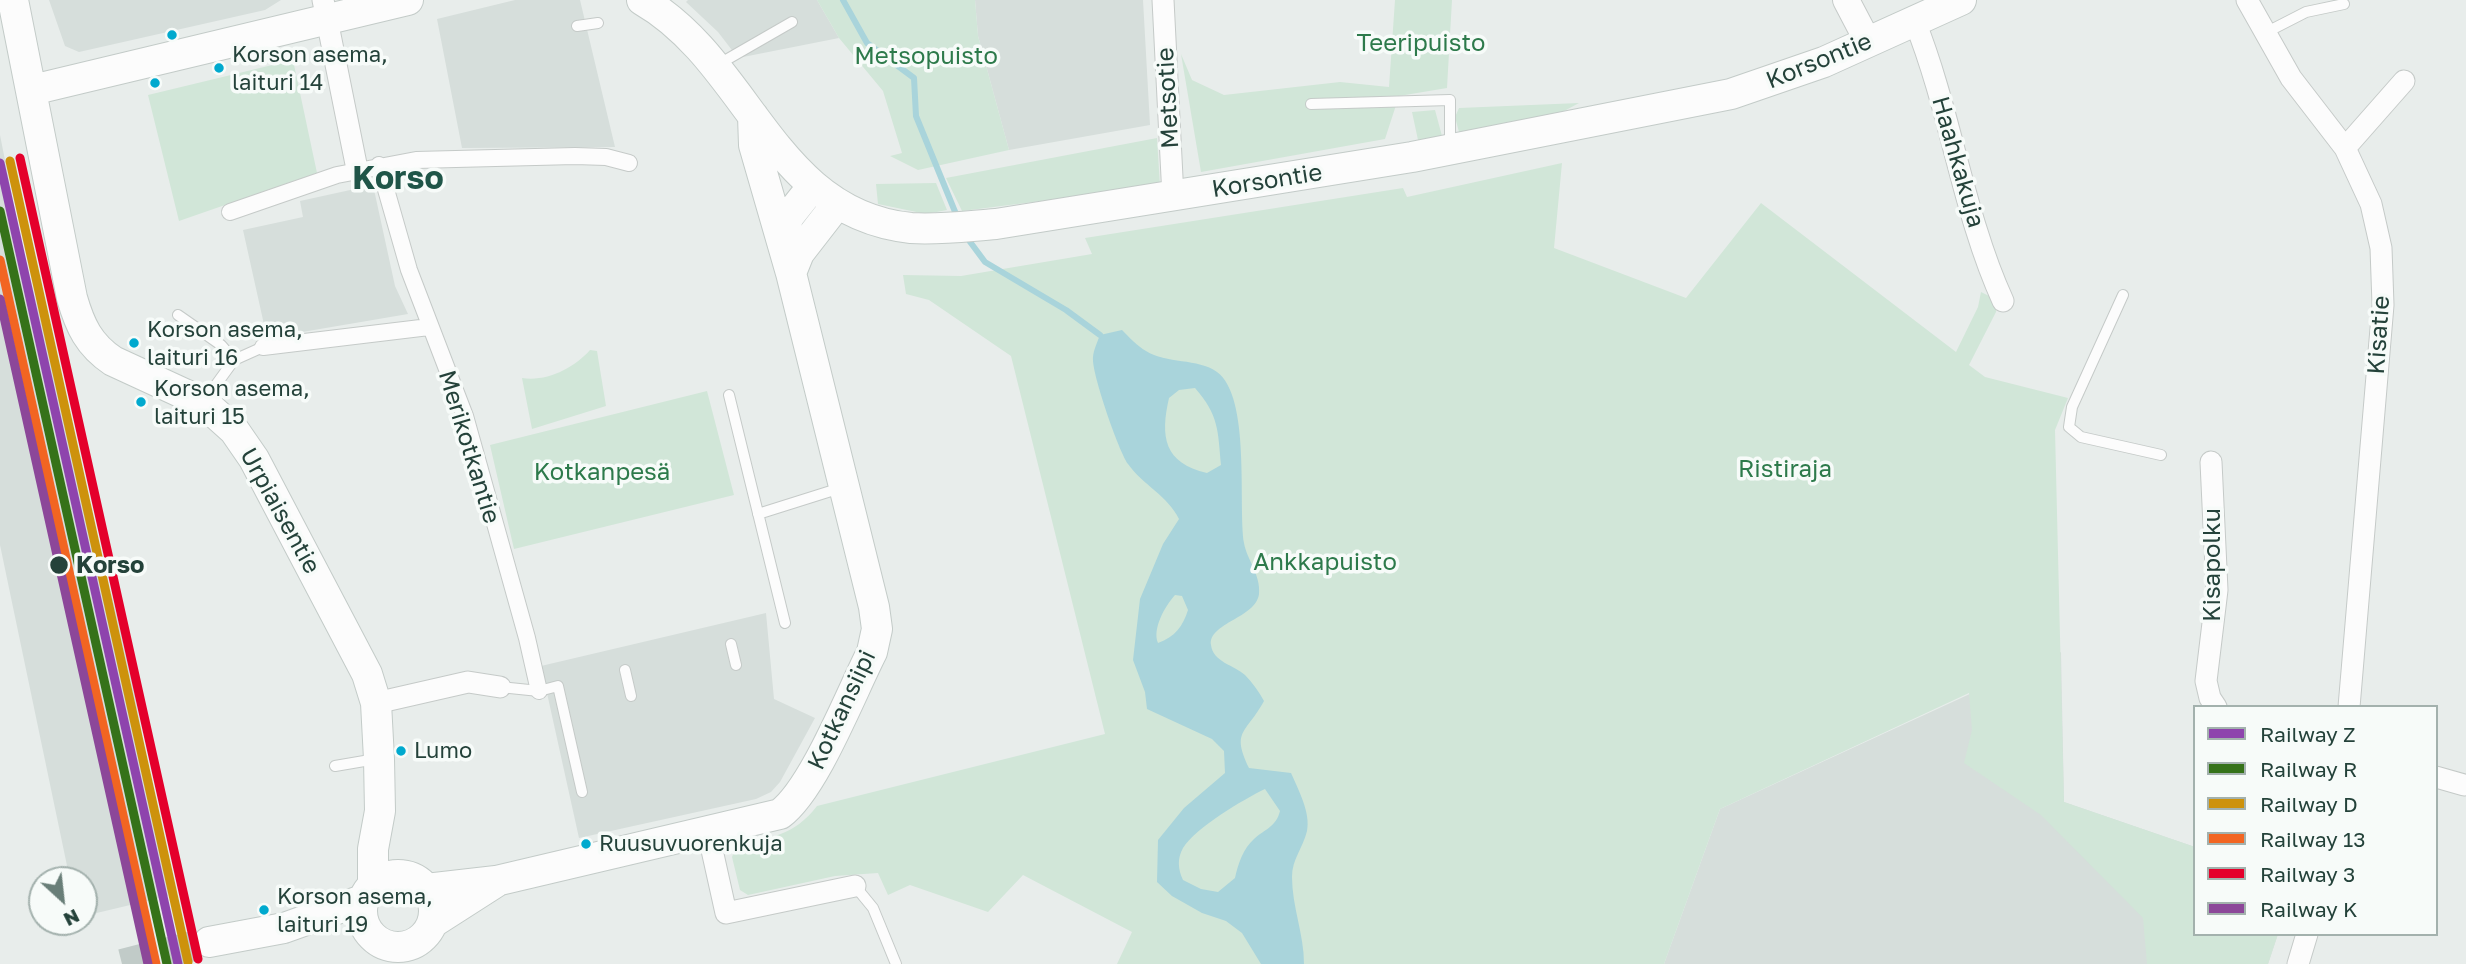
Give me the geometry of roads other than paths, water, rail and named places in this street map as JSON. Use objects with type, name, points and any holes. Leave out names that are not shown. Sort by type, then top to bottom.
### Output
[{"type":"main road","name":"Urpiaisentie","points":[[13,0],[72,298],[87,338],[113,361],[204,403],[234,430],[254,459],[355,652],[376,703],[380,811],[363,918],[384,948]]},
{"type":"main road","points":[[32,90],[325,9],[408,0]]},
{"type":"main road","name":"Korsontie","points":[[642,0],[672,20],[716,65],[753,116],[812,187],[836,204],[862,216],[909,228],[996,224],[1173,197],[1450,149],[1731,94],[1824,62],[1961,0]]},
{"type":"main road","name":"Kotkansiipi","points":[[417,883],[496,881],[767,819],[790,806],[807,783],[866,664],[877,629],[874,607],[791,273],[754,145],[753,116]]},
{"type":"main road","points":[[780,235],[789,216],[812,187]]},
{"type":"main road","points":[[791,273],[799,253],[836,204]]},
{"type":"main road","name":"Urpiaisentie","points":[[380,811],[417,883],[434,906],[423,942]]},
{"type":"main road","points":[[209,942],[284,928],[369,892],[391,876],[417,883]]},
{"type":"main road","name":"Kotkansiipi","points":[[423,942],[496,881]]},
{"type":"main road","points":[[284,928],[384,948],[423,942]]},
{"type":"street","name":"Metsotie","points":[[1163,0],[1173,197]]},
{"type":"street","points":[[1846,0],[1868,42]]},
{"type":"street","name":"Kisatie","points":[[2247,0],[2291,78],[2345,148],[2371,204],[2381,248],[2383,305],[2349,705]]},
{"type":"street","points":[[325,9],[357,169]]},
{"type":"street","name":"Haahkakuja","points":[[1915,22],[1952,134],[1987,265],[2003,300]]},
{"type":"street","points":[[2345,148],[2404,81]]},
{"type":"street","points":[[230,212],[357,169],[416,160],[564,156],[606,158],[629,163]]},
{"type":"street","name":"Merikotkantie","points":[[379,165],[429,327],[465,416],[527,638],[539,691]]},
{"type":"street","points":[[263,347],[429,327]]},
{"type":"street","name":"Kisapolku","points":[[2211,462],[2217,590],[2206,681],[2215,705]]},
{"type":"street","points":[[376,703],[468,682],[500,687]]},
{"type":"street","points":[[2438,778],[2464,785]]},
{"type":"street","points":[[708,832],[726,913],[855,886]]},
{"type":"street","points":[[2298,964],[2306,936]]},
{"type":"lane","points":[[2265,33],[2306,12],[2344,4]]},
{"type":"lane","points":[[716,65],[732,59],[792,22]]},
{"type":"lane","points":[[577,26],[598,23]]},
{"type":"lane","points":[[1311,104],[1450,100],[1450,149]]},
{"type":"lane","points":[[2123,295],[2072,407],[2068,426],[2081,436],[2161,455]]},
{"type":"lane","points":[[178,315],[221,345],[234,360]]},
{"type":"lane","points":[[204,403],[234,360],[263,347]]},
{"type":"lane","points":[[729,395],[785,624]]},
{"type":"lane","points":[[758,514],[831,491]]},
{"type":"lane","points":[[731,644],[736,665]]},
{"type":"lane","points":[[625,670],[631,696]]},
{"type":"lane","points":[[500,687],[539,691],[558,686],[582,792]]},
{"type":"lane","points":[[335,766],[379,759]]},
{"type":"lane","points":[[855,886],[873,908],[896,964]]},
{"type":"water","points":[[1122,330],[1139,347],[1154,355],[1201,365],[1217,372],[1228,385],[1235,404],[1241,452],[1244,543],[1258,580],[1259,594],[1250,609],[1217,631],[1212,637],[1211,645],[1220,659],[1248,678],[1264,701],[1241,739],[1249,768],[1291,773],[1306,809],[1307,831],[1292,877],[1304,964],[1261,964],[1242,933],[1226,921],[1202,913],[1172,896],[1157,882],[1158,840],[1184,808],[1225,773],[1224,751],[1212,739],[1147,709],[1145,692],[1133,660],[1140,599],[1163,544],[1179,519],[1168,504],[1128,464],[1118,444],[1094,370],[1093,355],[1100,335]],"holes":[[[1195,388],[1209,407],[1218,433],[1221,465],[1207,473],[1182,463],[1168,446],[1166,436],[1169,398],[1179,390]],[[1175,595],[1182,596],[1188,610],[1177,630],[1158,643],[1158,625]],[[1265,789],[1280,811],[1273,824],[1247,847],[1235,878],[1218,892],[1201,889],[1183,880],[1179,860],[1189,840],[1221,815]]]},
{"type":"waterway","points":[[843,0],[867,43],[914,78],[916,116],[958,219]]},
{"type":"waterway","points":[[965,235],[985,262],[1066,310],[1100,335]]},
{"type":"tunnel","points":[[122,964],[209,942]]},
{"type":"rail line","name":"3","points":[[20,158],[198,959]]},
{"type":"rail line","name":"D","points":[[10,161],[188,962]]},
{"type":"rail line","name":"Z","points":[[0,163],[178,964]]},
{"type":"rail line","name":"R","points":[[0,211],[167,964]]},
{"type":"rail line","name":"13","points":[[0,260],[156,964]]},
{"type":"rail line","name":"K","points":[[0,299],[148,964]]},
{"type":"place","name":"Korson asema, laituri 14","points":[[219,68]]},
{"type":"place","name":"Korson asema, laituri 16","points":[[134,343]]},
{"type":"place","name":"Korson asema, laituri 15","points":[[141,402]]},
{"type":"place","name":"Korso","points":[[59,565]]},
{"type":"place","name":"Lumo","points":[[401,751]]},
{"type":"place","name":"Ruusuvuorenkuja","points":[[586,844]]},
{"type":"place","name":"Korson asema, laituri 19","points":[[264,910]]},
{"type":"district","name":"Korso","points":[[398,179]]},
{"type":"park label","name":"Teeripuisto","points":[[1421,43]]},
{"type":"park label","name":"Metsopuisto","points":[[926,56]]},
{"type":"park label","name":"Ristiraja","points":[[1785,469]]},
{"type":"park label","name":"Kotkanpesä","points":[[602,472]]},
{"type":"park label","name":"Ankkapuisto","points":[[1325,562]]}]
